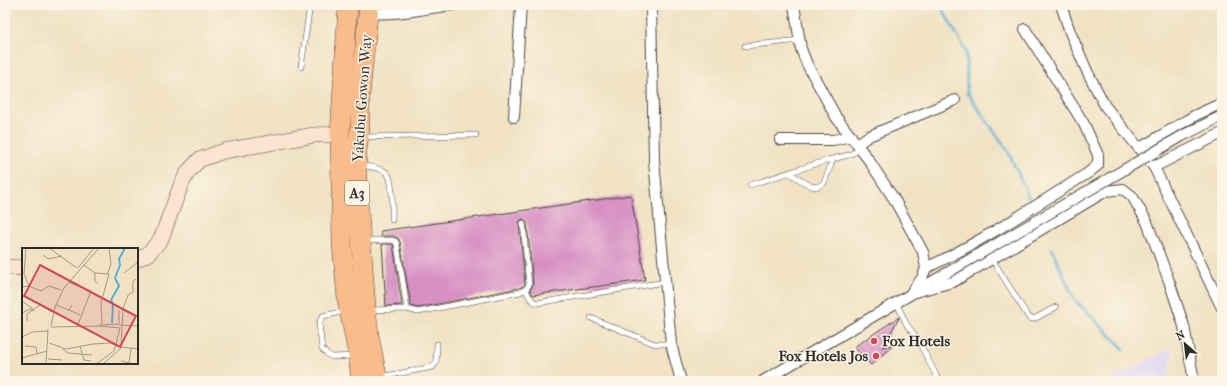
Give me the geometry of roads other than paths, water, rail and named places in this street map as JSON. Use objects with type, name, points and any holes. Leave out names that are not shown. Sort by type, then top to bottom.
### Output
[{"type":"highway","name":"Yakubu Gowon Way","points":[[348,6],[340,134],[342,244],[358,310],[370,335],[372,380]]},
{"type":"highway","name":"Yakubu Gowon Way","points":[[368,9],[360,95],[357,164],[357,188],[362,241],[358,310],[358,355],[372,380]]},
{"type":"street","points":[[368,9],[382,14],[452,5]]},
{"type":"street","points":[[514,117],[521,5]]},
{"type":"street","points":[[651,5],[654,162],[671,344],[681,381]]},
{"type":"street","points":[[794,5],[800,40],[807,64],[836,116],[894,199],[923,252],[926,268],[922,278],[911,293]]},
{"type":"street","points":[[1061,5],[1070,32],[1087,71],[1105,106],[1154,167],[1222,308]]},
{"type":"street","points":[[926,268],[953,255],[984,237],[1088,173],[1098,165],[1098,155],[1084,124],[1025,29]]},
{"type":"street","points":[[780,140],[833,140],[856,143],[869,136],[955,100]]},
{"type":"street","points":[[1140,148],[1194,116],[1222,103]]},
{"type":"street","points":[[764,381],[911,293],[1182,136],[1222,116]]},
{"type":"street","points":[[1154,167],[1222,133]]},
{"type":"street","points":[[138,259],[148,254],[160,239],[181,186],[188,172],[198,160],[224,151],[314,135],[340,134]]},
{"type":"street","points":[[911,293],[954,282],[1106,191],[1122,189],[1132,196],[1147,222],[1184,326],[1194,381]]},
{"type":"street","points":[[5,267],[22,268]]},
{"type":"lane","points":[[301,67],[309,5],[348,6]]},
{"type":"lane","points":[[745,46],[800,40]]},
{"type":"lane","points":[[359,137],[476,135]]},
{"type":"lane","points":[[750,185],[849,155],[856,143]]},
{"type":"lane","points":[[789,173],[811,186],[817,187],[824,183],[833,159]]},
{"type":"lane","points":[[357,164],[381,170],[387,173],[391,179],[392,220]]},
{"type":"lane","points":[[358,355],[332,357],[326,354],[322,349],[319,323],[323,316],[358,310],[407,309],[418,312],[520,292],[526,289],[529,284],[523,223]]},
{"type":"lane","points":[[362,241],[392,240],[397,244],[407,309]]},
{"type":"lane","points":[[992,259],[1029,318],[1034,319],[1056,307]]},
{"type":"lane","points":[[526,289],[528,296],[532,301],[537,303],[666,282]]},
{"type":"lane","points":[[896,302],[907,325],[917,338],[939,381]]},
{"type":"lane","points":[[591,318],[655,344],[671,344]]},
{"type":"lane","points":[[372,380],[433,367],[436,362],[437,344]]},
{"type":"waterway","points":[[940,5],[966,51],[967,93],[1008,151],[1029,198]]},
{"type":"waterway","points":[[1052,249],[1074,299],[1124,349]]},
{"type":"place","name":"Fox Hotels","points":[[874,341]]},
{"type":"place","name":"Fox Hotels Jos","points":[[876,356]]}]
